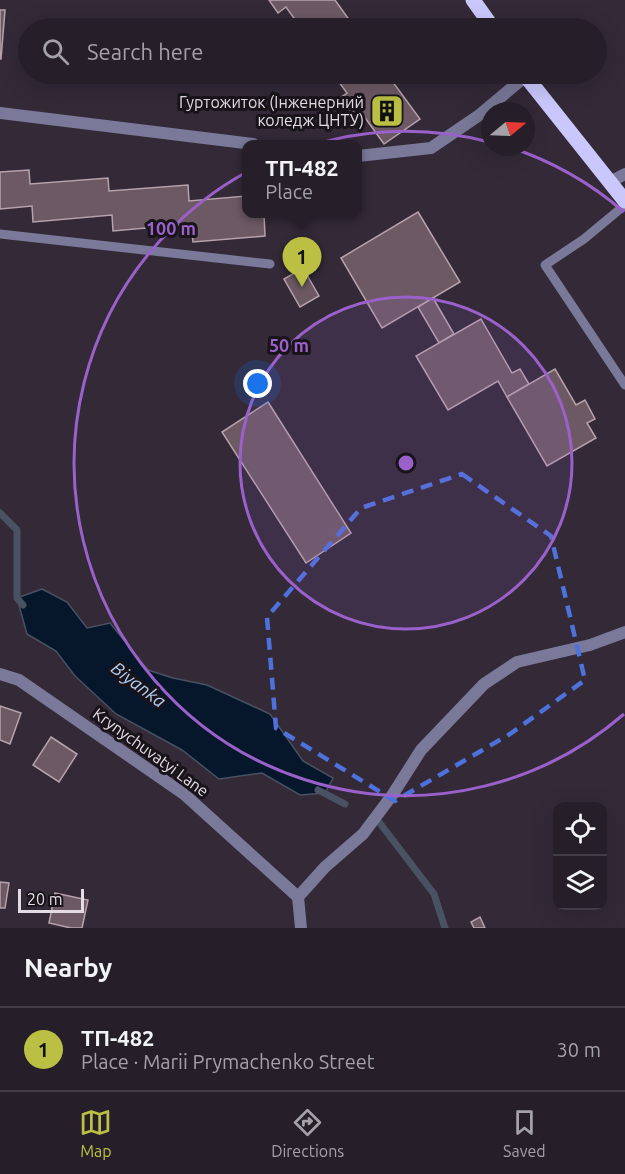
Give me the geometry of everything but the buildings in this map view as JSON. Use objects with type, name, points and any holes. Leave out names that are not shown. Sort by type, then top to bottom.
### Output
[{"type":"main road","points":[[473,0],[486,18]]},
{"type":"main road","points":[[532,84],[625,203]]},
{"type":"street","points":[[362,155],[431,148],[478,116],[515,84]]},
{"type":"street","points":[[0,113],[242,143]]},
{"type":"street","points":[[610,182],[625,174]]},
{"type":"street","points":[[301,928],[298,897],[325,867],[363,834],[393,794],[421,750],[484,684],[517,662],[590,645],[625,632]]},
{"type":"street","name":"Krynychuvatyi Lane","points":[[0,674],[20,680],[184,794],[298,897]]},
{"type":"lane","points":[[625,203],[585,239],[545,264],[625,385]]},
{"type":"lane","points":[[0,234],[270,264]]},
{"type":"highlighted area","points":[[462,474],[551,536],[585,680],[510,734],[395,801],[276,728],[267,617],[361,508]]},
{"type":"water","points":[[42,589],[67,602],[87,628],[110,623],[148,670],[207,685],[270,714],[303,761],[333,778],[325,793],[300,795],[262,773],[219,779],[182,750],[116,714],[75,676],[56,651],[27,634],[17,598]]},
{"type":"waterway","name":"Biyanka","points":[[0,513],[17,530],[17,598],[23,605]]},
{"type":"waterway","name":"Biyanka","points":[[318,790],[345,804]]},
{"type":"waterway","name":"Biyanka","points":[[379,822],[434,894],[445,928]]},
{"type":"place","name":"Гуртожиток (Інженерний коледж ЦНТУ)","points":[[387,111]]},
{"type":"place","name":"ТП-482","points":[[302,287]]}]
